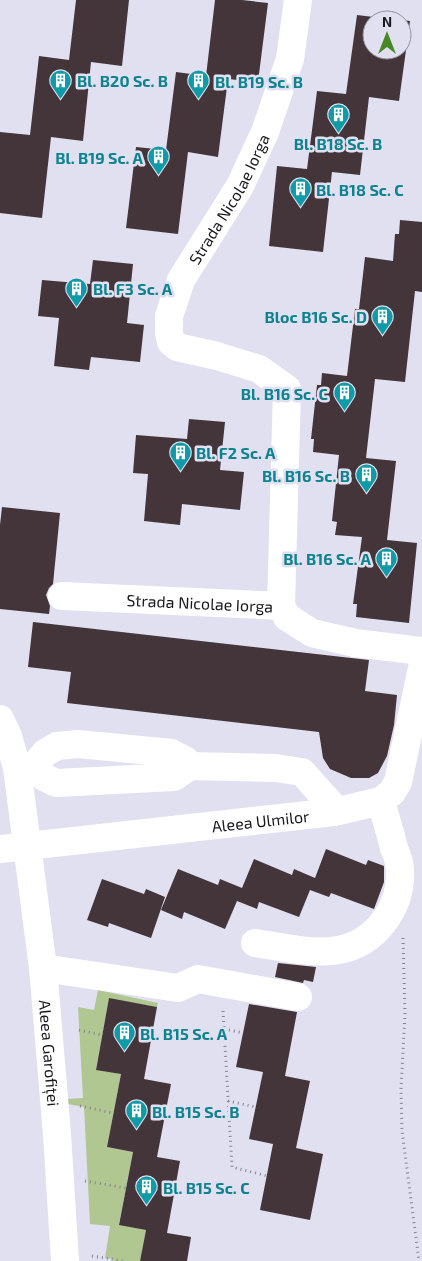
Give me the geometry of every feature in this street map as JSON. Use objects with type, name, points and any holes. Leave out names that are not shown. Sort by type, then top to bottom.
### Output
[{"type":"street","name":"Strada Nicolae Iorga","points":[[62,596],[281,606],[287,389],[259,369],[217,356],[177,347],[171,342],[169,316],[181,280],[240,186],[265,132],[290,59],[298,0]]},
{"type":"street","points":[[281,606],[287,617],[312,633],[354,643],[422,651]]},
{"type":"street","points":[[255,943],[316,952],[338,950],[357,945],[378,930],[394,908],[400,890],[400,869],[381,800],[392,792],[398,782],[422,668]]},
{"type":"street","name":"Aleea Garofiței","points":[[0,719],[26,767],[28,845],[43,968],[57,1134],[65,1261]]},
{"type":"street","points":[[190,766],[185,760],[171,753],[78,744],[57,746],[26,767],[56,784],[174,777],[190,766],[275,768],[302,772],[337,811]]},
{"type":"street","name":"Aleea Ulmilor","points":[[0,849],[337,811],[381,800]]},
{"type":"street","points":[[43,968],[178,988],[198,979],[298,997]]},
{"type":"path","points":[[403,934],[406,1014],[402,1131],[419,1261]]},
{"type":"path","points":[[222,1004],[232,1168],[267,1176]]},
{"type":"path","points":[[224,1029],[243,1033]]},
{"type":"path","points":[[79,1030],[102,1035]]},
{"type":"path","points":[[228,1102],[256,1106]]},
{"type":"path","points":[[76,1105],[113,1113]]},
{"type":"path","points":[[80,1180],[126,1188]]},
{"type":"path","points":[[92,1256],[123,1261]]},
{"type":"green space","points":[[98,990],[158,1003],[157,1007],[109,999],[96,1069],[121,1074],[107,1147],[133,1152],[119,1224],[146,1230],[140,1261],[113,1261],[113,1259],[105,1258],[110,1226],[90,1224],[84,1107],[68,1104],[67,1099],[83,1098],[78,1007],[94,1010]]},
{"type":"building","points":[[76,0],[129,0],[122,66],[91,62],[83,141],[51,137],[42,218],[0,213],[0,132],[30,135],[39,56],[69,60]]},
{"type":"building","points":[[215,0],[242,0],[268,3],[258,82],[228,79],[218,157],[188,152],[178,234],[126,228],[136,147],[166,150],[176,72],[206,76]]},
{"type":"building","points":[[357,15],[362,16],[362,60],[405,60],[399,101],[369,97],[360,175],[332,172],[323,252],[269,246],[277,166],[307,169],[317,91],[346,94]]},
{"type":"building","points":[[400,220],[422,222],[422,292],[415,291],[405,382],[375,379],[366,458],[396,461],[387,540],[417,543],[409,623],[356,617],[357,604],[353,604],[362,537],[335,535],[337,522],[332,521],[339,455],[313,452],[314,439],[311,439],[317,385],[321,385],[322,373],[347,376],[355,309],[359,309],[365,257],[393,261],[395,234],[399,234]]},
{"type":"building","name":"Bl. F3 Sc. A","points":[[93,260],[133,264],[127,323],[144,325],[140,362],[91,357],[89,370],[54,366],[59,318],[38,316],[42,280],[90,284]]},
{"type":"building","name":"Bl. F2 Sc. A","points":[[189,419],[225,422],[220,470],[244,472],[240,510],[182,504],[180,525],[144,521],[148,474],[133,473],[136,435],[187,439]]},
{"type":"building","points":[[2,507],[60,513],[53,584],[46,595],[50,606],[49,614],[0,609],[0,525]]},
{"type":"building","points":[[33,622],[369,660],[365,691],[397,695],[394,725],[387,756],[378,773],[369,778],[351,778],[330,769],[323,758],[319,732],[67,703],[71,672],[28,667]]},
{"type":"building","points":[[326,849],[366,865],[368,860],[384,866],[384,882],[374,909],[331,893],[329,897],[310,890],[299,917],[259,902],[257,909],[237,901],[225,929],[184,912],[182,919],[161,910],[178,869],[218,885],[220,879],[242,888],[254,859],[292,875],[294,869],[315,878]]},
{"type":"building","points":[[102,879],[144,894],[146,889],[165,897],[151,938],[109,923],[108,927],[87,920]]},
{"type":"building","points":[[278,963],[316,967],[313,982],[304,980],[303,983],[275,977]]},
{"type":"building","points":[[109,998],[157,1007],[144,1079],[171,1084],[157,1157],[180,1161],[167,1233],[191,1237],[187,1261],[140,1261],[146,1230],[119,1225],[133,1152],[107,1147],[121,1074],[96,1070]]},
{"type":"building","points":[[249,1004],[297,1012],[285,1076],[310,1081],[296,1148],[323,1154],[310,1220],[260,1210],[273,1144],[249,1139],[263,1072],[236,1067]]},
{"type":"place","name":"Bl. B20 Sc. B","points":[[61,99]]},
{"type":"place","name":"Bl. B19 Sc. B","points":[[199,100]]},
{"type":"place","name":"Bl. B18 Sc. B","points":[[338,133]]},
{"type":"place","name":"Bl. B19 Sc. A","points":[[159,176]]},
{"type":"place","name":"Bl. B18 Sc. C","points":[[300,208]]},
{"type":"place","name":"Bl. F3 Sc. A","points":[[77,307]]},
{"type":"place","name":"Bloc B16 Sc. D","points":[[383,335]]},
{"type":"place","name":"Bl. B16 Sc. C","points":[[344,412]]},
{"type":"place","name":"Bl. F2 Sc. A","points":[[180,471]]},
{"type":"place","name":"Bl. B16 Sc. B","points":[[366,494]]},
{"type":"place","name":"Bl. B16 Sc. A","points":[[387,577]]},
{"type":"place","name":"Bl. B15 Sc. A","points":[[124,1052]]},
{"type":"place","name":"Bl. B15 Sc. B","points":[[136,1130]]},
{"type":"place","name":"Bl. B15 Sc. C","points":[[147,1206]]}]
